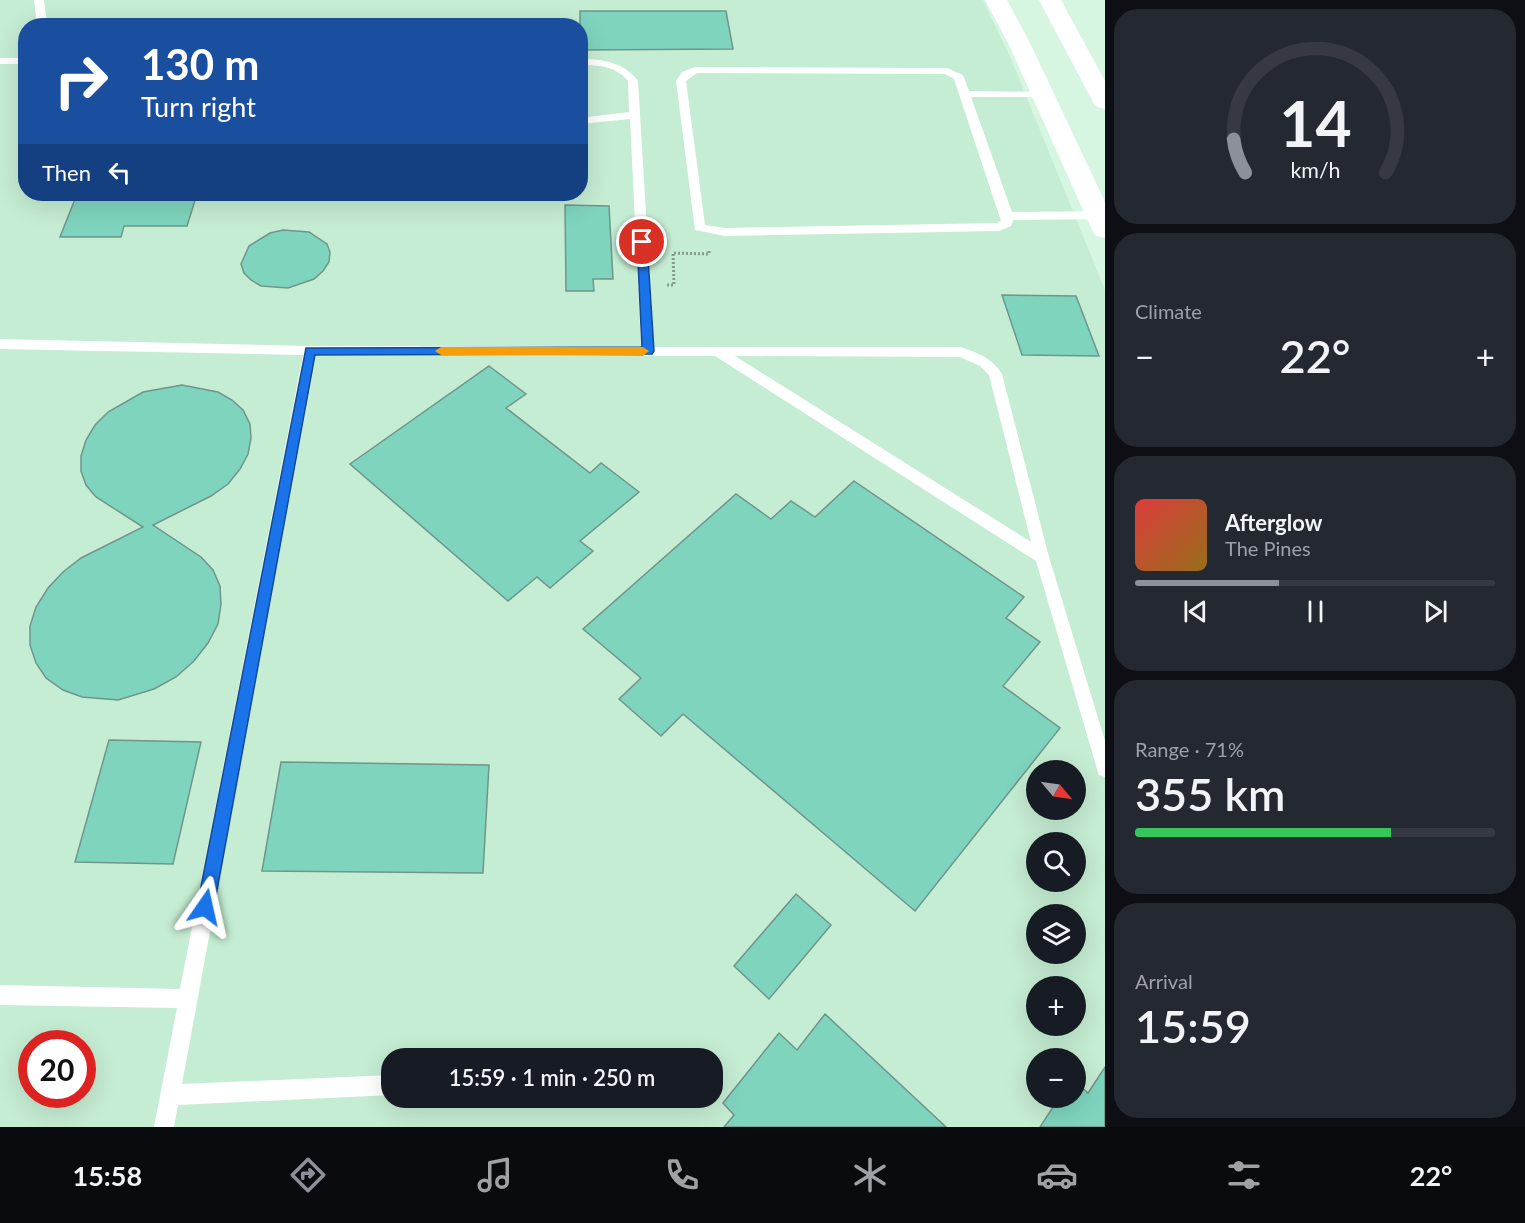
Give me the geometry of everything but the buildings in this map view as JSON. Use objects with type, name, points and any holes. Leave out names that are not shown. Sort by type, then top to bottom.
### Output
[{"type":"main road","points":[[996,0],[1103,220]]},
{"type":"main road","points":[[1050,0],[1105,102]]},
{"type":"lane","points":[[39,0],[41,18]]},
{"type":"lane","points":[[0,61],[18,61]]},
{"type":"lane","points":[[588,63],[608,64],[627,73],[633,81],[648,351]]},
{"type":"lane","points":[[695,70],[947,71],[959,77],[1007,216],[1007,223],[999,227],[725,232],[699,227],[681,81],[686,74],[695,70]]},
{"type":"lane","points":[[965,94],[1043,94]]},
{"type":"lane","points":[[588,120],[635,115]]},
{"type":"lane","points":[[1007,216],[1103,220]]},
{"type":"lane","points":[[0,344],[310,351],[962,352],[990,364],[995,374],[1042,557],[1105,769]]},
{"type":"lane","points":[[164,1127],[310,351]]},
{"type":"lane","points":[[718,352],[1042,557]]},
{"type":"lane","points":[[0,995],[188,999]]},
{"type":"lane","points":[[170,1095],[381,1085]]},
{"type":"path","points":[[644,285],[674,285],[674,253],[709,254],[708,230]]},
{"type":"shaded area","points":[[0,0],[983,0],[1009,54],[1105,290],[1105,1127],[0,1127]]},
{"type":"slow traffic","points":[[441,351],[643,351]]},
{"type":"route","points":[[205,907],[310,351],[648,351],[642,242]]}]
